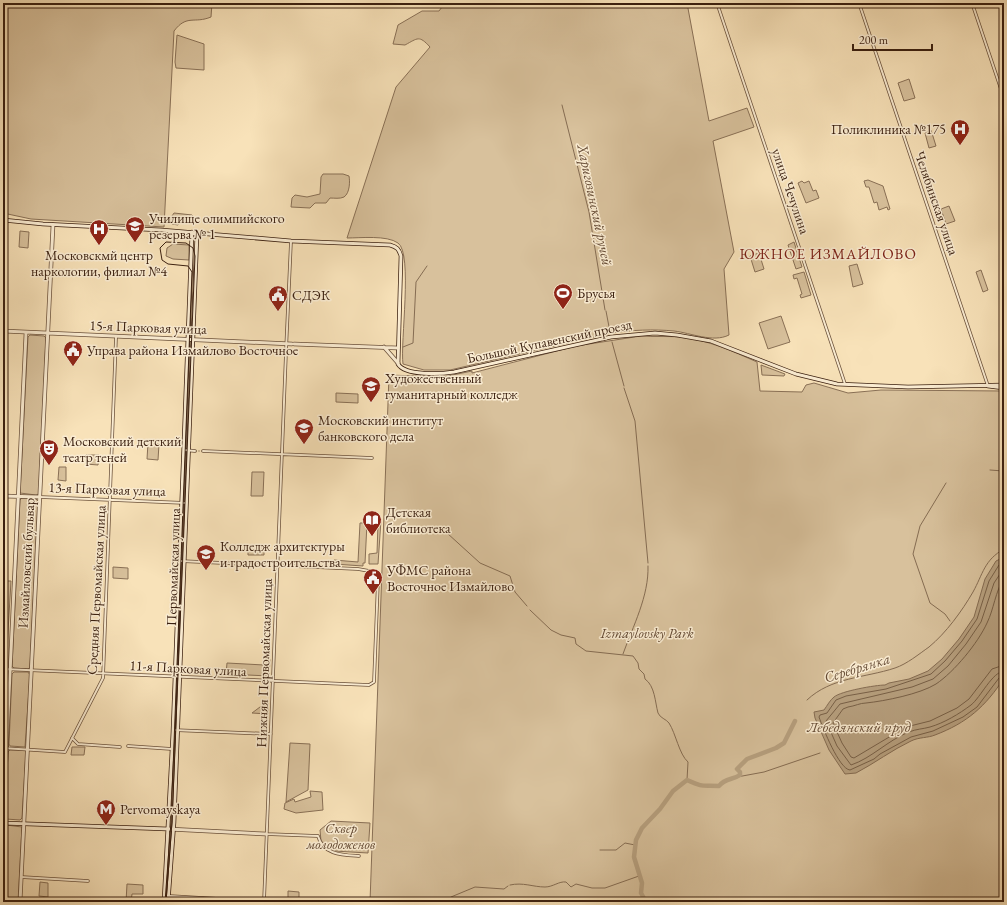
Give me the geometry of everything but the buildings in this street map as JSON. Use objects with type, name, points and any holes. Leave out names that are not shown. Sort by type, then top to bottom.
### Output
[{"type":"main road","points":[[3,220],[53,225],[192,232],[291,241],[390,245],[399,249],[401,256],[398,363]]},
{"type":"main road","name":"Измайловский бульвар","points":[[20,902],[53,225]]},
{"type":"main road","name":"Первомайская улица","points":[[168,829],[192,232]]},
{"type":"main road","name":"Первомайская улица","points":[[168,902],[174,829],[197,233]]},
{"type":"main road","name":"15-я Парковая улица","points":[[3,331],[398,348]]},
{"type":"main road","name":"Измайловский бульвар","points":[[3,822],[5,748],[26,333]]},
{"type":"main road","name":"Большой Купавенский проезд","points":[[398,363],[400,367],[407,370],[442,374],[611,337],[639,334],[678,334],[727,346],[806,377],[845,385],[1004,387]]},
{"type":"main road","points":[[384,347],[398,363]]},
{"type":"main road","name":"13-я Парковая улица","points":[[3,496],[40,497]]},
{"type":"main road","points":[[3,822],[266,834]]},
{"type":"main road","points":[[164,902],[168,829]]},
{"type":"street","name":"улица Чечулина","points":[[717,3],[845,385]]},
{"type":"street","name":"Челябинская улица","points":[[859,3],[988,386]]},
{"type":"street","points":[[972,3],[1004,98]]},
{"type":"street","name":"Нижняя Первомайская улица","points":[[264,901],[291,241]]},
{"type":"street","name":"Средняя Первомайская улица","points":[[5,748],[65,752],[103,678],[111,500],[116,337]]},
{"type":"street","points":[[183,450],[195,450]]},
{"type":"street","points":[[203,451],[372,458]]},
{"type":"street","name":"13-я Парковая улица","points":[[40,497],[186,503]]},
{"type":"street","points":[[179,561],[278,566]]},
{"type":"street","name":"11-я Парковая улица","points":[[3,669],[180,678],[372,684],[374,680],[378,580],[375,572],[367,570],[278,566]]},
{"type":"street","points":[[173,730],[272,734]]},
{"type":"street","points":[[72,738],[78,744],[120,747]]},
{"type":"street","points":[[128,746],[172,749]]},
{"type":"street","points":[[266,834],[318,836],[320,841],[334,854],[359,856]]},
{"type":"street","points":[[21,877],[88,881]]},
{"type":"street","points":[[164,896],[264,901]]},
{"type":"green space","points":[[3,3],[212,3],[211,17],[187,21],[174,31],[164,227],[31,219],[3,213]]},
{"type":"green space","points":[[445,3],[687,3],[709,121],[747,108],[754,127],[713,141],[734,252],[724,269],[729,335],[709,338],[674,331],[627,331],[611,333],[450,370],[424,370],[403,364],[405,263],[402,250],[398,243],[393,240],[347,238],[396,87],[430,47],[421,39],[416,39],[405,45],[393,44],[398,25],[422,11],[439,11]]},
{"type":"green space","points":[[177,35],[204,44],[204,70],[176,68]]},
{"type":"green space","points":[[909,79],[915,98],[904,101],[898,83]]},
{"type":"green space","points":[[931,130],[936,146],[929,148],[925,133]]},
{"type":"green space","points":[[323,174],[343,174],[349,176],[349,187],[346,195],[341,198],[330,198],[326,203],[315,203],[310,208],[291,207],[292,198],[295,195],[307,197],[320,194],[321,177]]},
{"type":"green space","points":[[868,180],[883,186],[890,209],[888,210],[887,207],[879,210],[877,202],[874,203],[869,187],[866,187],[864,181]]},
{"type":"green space","points":[[802,181],[804,183],[809,181],[813,191],[816,190],[819,198],[806,203],[798,183]]},
{"type":"green space","points":[[949,206],[955,221],[946,224],[941,209]]},
{"type":"green space","points":[[174,213],[192,215],[195,220],[194,222],[179,221],[178,225],[172,224],[170,219]]},
{"type":"green space","points":[[20,231],[29,232],[28,248],[19,247]]},
{"type":"green space","points":[[794,242],[802,267],[796,269],[788,245]]},
{"type":"green space","points":[[173,244],[189,245],[189,260],[173,259],[166,256],[167,248]]},
{"type":"green space","points":[[759,253],[764,269],[755,272],[750,256]]},
{"type":"green space","points":[[857,264],[863,284],[853,287],[849,266]]},
{"type":"green space","points":[[981,270],[988,290],[983,292],[976,272]]},
{"type":"green space","points":[[804,272],[811,295],[801,298],[800,295],[802,294],[797,278],[794,279],[793,275]]},
{"type":"green space","points":[[781,316],[790,342],[768,349],[759,323]]},
{"type":"green space","points":[[30,335],[44,336],[46,338],[39,494],[36,495],[20,493],[28,337]]},
{"type":"green space","name":"Izmaylovsky Park","points":[[641,336],[691,338],[710,343],[757,362],[760,391],[802,392],[806,385],[814,383],[848,393],[881,390],[1004,391],[1004,902],[370,902],[389,375],[443,377],[472,371],[472,373],[576,346]]},
{"type":"green space","points":[[761,365],[785,374],[784,376],[762,375]]},
{"type":"green space","points":[[336,393],[358,394],[358,403],[336,402]]},
{"type":"green space","points":[[148,443],[159,444],[158,460],[147,459]]},
{"type":"green space","points":[[86,455],[99,455],[98,465],[86,464]]},
{"type":"green space","points":[[59,467],[66,467],[66,481],[58,480]]},
{"type":"green space","points":[[252,472],[264,472],[263,496],[251,496]]},
{"type":"green space","points":[[22,498],[36,499],[38,501],[30,667],[28,669],[14,668],[12,666],[20,500]]},
{"type":"green space","points":[[373,520],[381,520],[378,564],[369,564],[369,554],[377,553],[378,524],[372,524]]},
{"type":"green space","points":[[360,523],[367,523],[365,563],[363,563],[363,566],[334,564],[334,560],[358,562]]},
{"type":"green space","points":[[248,547],[264,548],[264,555],[248,555]]},
{"type":"green space","points":[[113,567],[128,568],[128,579],[113,578]]},
{"type":"green space","points":[[3,581],[11,581],[6,665],[3,665]]},
{"type":"green space","points":[[265,659],[270,659],[269,676],[226,674],[227,663],[264,665]]},
{"type":"green space","points":[[14,672],[28,672],[30,675],[25,747],[10,746],[9,744],[12,674]]},
{"type":"green space","points":[[268,701],[268,714],[252,713]]},
{"type":"green space","points":[[290,743],[310,744],[308,790],[286,802]]},
{"type":"green space","points":[[72,747],[85,747],[84,755],[71,755]]},
{"type":"green space","points":[[10,750],[24,750],[26,752],[22,818],[20,820],[6,819],[5,817],[8,752]]},
{"type":"green space","points":[[310,791],[322,792],[323,810],[296,813],[284,809],[285,803],[294,799],[295,802],[311,797]]},
{"type":"green space","name":"Сквер молодоженов","points":[[331,821],[370,823],[368,853],[334,851],[321,841],[320,830]]},
{"type":"green space","points":[[6,825],[22,827],[18,902],[3,902],[4,827]]},
{"type":"green space","points":[[40,882],[48,883],[48,897],[39,896]]},
{"type":"green space","points":[[127,884],[143,885],[143,894],[132,894],[131,902],[126,902]]},
{"type":"green space","points":[[288,891],[299,892],[299,902],[288,902]]},
{"type":"water","name":"Лебедянский пруд","points":[[1004,557],[1004,678],[997,688],[983,705],[957,725],[932,736],[911,741],[856,773],[845,774],[829,750],[815,718],[814,712],[824,710],[830,701],[838,695],[867,687],[885,685],[909,679],[928,671],[942,659],[959,639],[974,617],[985,579],[996,561]]},
{"type":"waterway","name":"Харигозинский ручей","points":[[562,105],[589,212],[605,310]]},
{"type":"waterway","points":[[403,347],[413,343],[416,282],[427,266]]},
{"type":"waterway","name":"Харигозинский ручей","points":[[606,311],[610,332]]},
{"type":"waterway","name":"Харигозинский ручей","points":[[612,342],[624,386]]},
{"type":"waterway","name":"Харигозинский ручей","points":[[624,388],[635,421],[648,563]]},
{"type":"waterway","points":[[990,470],[1003,471]]},
{"type":"waterway","points":[[1004,470],[1002,487],[1004,503]]},
{"type":"waterway","points":[[946,483],[920,526],[913,554],[930,603],[945,614],[950,621]]},
{"type":"waterway","points":[[447,533],[480,563],[510,576],[515,592],[527,606]]},
{"type":"waterway","name":"Серебрянка","points":[[807,700],[816,692],[837,682],[895,668],[913,659],[929,647],[942,635],[959,614],[973,592],[988,563],[997,553],[1004,549]]},
{"type":"waterway","name":"Харигозинский ручей","points":[[623,654],[643,600],[648,577],[648,566]]},
{"type":"waterway","points":[[530,610],[551,630],[561,635],[575,638],[576,644],[586,651],[633,656],[638,663],[639,669],[644,674],[645,679],[653,690],[658,713],[669,723],[682,754],[688,762],[687,780]]},
{"type":"waterway","points":[[646,902],[641,893],[642,883],[634,857],[636,840],[642,828],[660,809],[673,791],[687,780],[700,785],[719,786],[721,783],[737,777],[740,775],[740,772],[737,769],[747,759],[776,748],[784,743],[795,721]]},
{"type":"waterway","points":[[737,777],[764,772],[820,753]]},
{"type":"waterway","points":[[600,850],[616,850],[625,843],[635,845]]},
{"type":"waterway","points":[[510,885],[519,884],[545,887],[566,882],[571,887],[576,884],[592,888],[605,888],[639,876]]},
{"type":"waterway","points":[[451,897],[475,887],[504,889],[508,886]]},
{"type":"tunnel","points":[[195,451],[203,451]]},
{"type":"tram line","points":[[165,902],[171,822],[192,272],[188,266],[168,264],[162,260],[160,248],[166,242],[186,243],[193,248],[195,256],[172,822],[166,902]]},
{"type":"place","name":"Поликлиника №175","points":[[960,146]]},
{"type":"place","name":"Училище олимпийского резерва № 1","points":[[135,243]]},
{"type":"place","name":"Московскмй центр наркологии, филиал №4","points":[[99,246]]},
{"type":"place","name":"Брусья","points":[[563,310]]},
{"type":"place","name":"СДЭК","points":[[278,312]]},
{"type":"place","name":"Управа района Измайлово Восточное","points":[[73,367]]},
{"type":"place","name":"Художественный гуманитарный колледж","points":[[371,403]]},
{"type":"place","name":"Московский институт банковского дела","points":[[304,445]]},
{"type":"place","name":"Московский детский театр теней","points":[[49,466]]},
{"type":"place","name":"Детская библиотека","points":[[372,537]]},
{"type":"place","name":"Колледж архитектуры и градостроительства","points":[[206,571]]},
{"type":"place","name":"УФМС района Восточное Измайлово","points":[[373,595]]},
{"type":"place","name":"Pervomayskaya","points":[[106,826]]},
{"type":"district","name":"ЮЖНОЕ ИЗМАЙЛОВО","points":[[828,254]]}]
